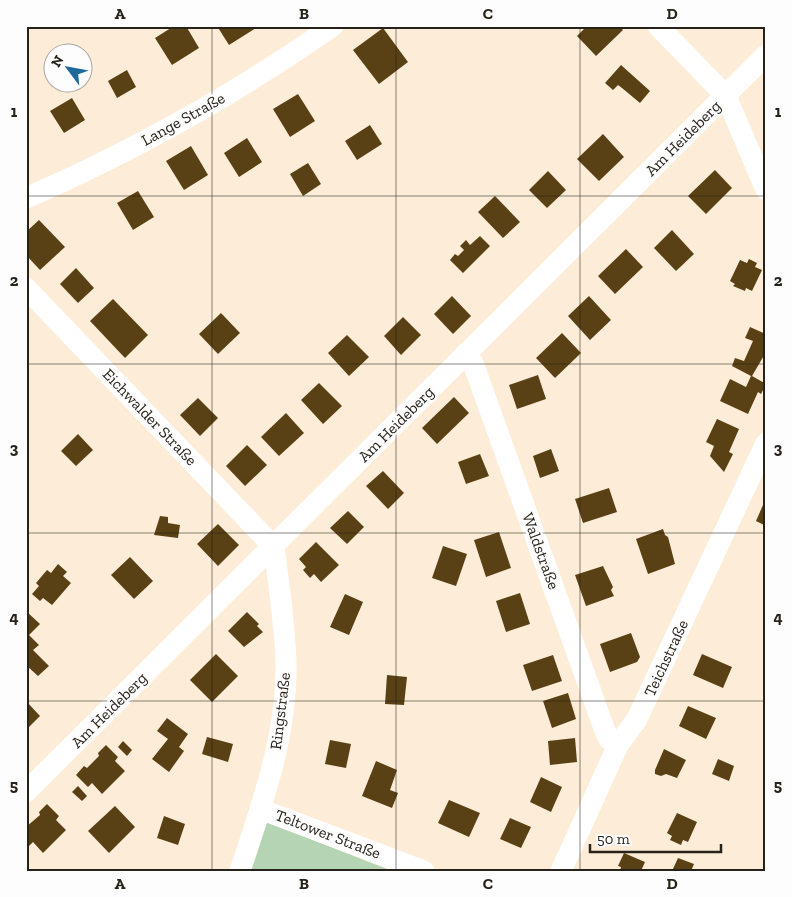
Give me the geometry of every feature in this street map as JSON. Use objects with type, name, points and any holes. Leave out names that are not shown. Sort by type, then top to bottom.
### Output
[{"type":"street","name":"Lange Straße","points":[[26,198],[104,162],[197,112],[333,26]]},
{"type":"street","points":[[658,26],[726,96],[766,190]]},
{"type":"street","name":"Am Heideberg","points":[[26,792],[766,55]]},
{"type":"street","name":"Eichwalder Straße","points":[[26,288],[274,547]]},
{"type":"street","name":"Waldstraße","points":[[465,354],[473,362],[604,728],[609,739],[618,745]]},
{"type":"street","name":"Teichstraße","points":[[561,871],[618,745],[637,719],[766,442]]},
{"type":"street","name":"Ringstraße","points":[[240,871],[274,764],[286,674],[285,641],[274,547]]},
{"type":"street","name":"Teltower Straße","points":[[260,809],[424,871]]},
{"type":"green space","points":[[267,822],[392,871],[250,871]]},
{"type":"building","points":[[174,26],[186,26],[199,48],[172,65],[155,38]]},
{"type":"building","points":[[217,26],[259,26],[229,45]]},
{"type":"building","points":[[587,26],[619,26],[623,30],[596,56],[577,36]]},
{"type":"building","points":[[383,28],[408,62],[379,84],[353,50]]},
{"type":"building","points":[[621,65],[650,91],[640,103],[618,85],[613,90],[605,83]]},
{"type":"building","points":[[127,70],[136,87],[117,98],[108,81]]},
{"type":"building","points":[[298,94],[315,121],[290,137],[273,109]]},
{"type":"building","points":[[72,98],[85,120],[64,133],[50,111]]},
{"type":"building","points":[[370,125],[382,144],[357,160],[345,141]]},
{"type":"building","points":[[603,134],[624,157],[599,181],[577,159]]},
{"type":"building","points":[[247,138],[262,162],[239,177],[224,153]]},
{"type":"building","points":[[191,146],[208,175],[184,190],[166,161]]},
{"type":"building","points":[[308,163],[321,184],[303,196],[290,174]]},
{"type":"building","points":[[715,170],[732,188],[706,214],[688,196]]},
{"type":"building","points":[[548,171],[566,190],[547,208],[529,190]]},
{"type":"building","points":[[138,191],[154,217],[133,230],[117,203]]},
{"type":"building","points":[[495,196],[520,222],[503,238],[478,212]]},
{"type":"building","points":[[39,220],[65,247],[40,270],[26,255],[26,232]]},
{"type":"building","points":[[672,230],[694,254],[676,271],[654,248]]},
{"type":"building","points":[[480,236],[490,246],[463,273],[450,260],[455,254],[458,256],[464,250],[460,246],[466,240],[470,245]]},
{"type":"building","points":[[626,249],[643,267],[615,294],[598,276]]},
{"type":"building","points":[[749,259],[757,263],[755,267],[762,270],[752,291],[746,288],[745,291],[733,286],[735,284],[730,281],[740,260],[747,263]]},
{"type":"building","points":[[76,268],[94,288],[78,303],[60,284]]},
{"type":"building","points":[[452,296],[471,316],[453,334],[434,314]]},
{"type":"building","points":[[589,296],[611,320],[590,340],[568,316]]},
{"type":"building","points":[[113,299],[148,335],[125,358],[90,321]]},
{"type":"building","points":[[221,313],[240,333],[218,354],[199,334]]},
{"type":"building","points":[[403,317],[421,335],[401,355],[384,336]]},
{"type":"building","points":[[750,327],[766,334],[766,352],[752,376],[766,384],[761,394],[758,392],[748,414],[720,401],[730,379],[746,387],[751,376],[732,366],[735,358],[744,361],[753,341],[745,338]]},
{"type":"building","points":[[562,333],[581,353],[555,378],[536,358]]},
{"type":"building","points":[[347,335],[369,357],[349,376],[328,353]]},
{"type":"building","points":[[538,375],[546,399],[517,409],[509,385]]},
{"type":"building","points":[[319,383],[342,406],[323,424],[301,400]]},
{"type":"building","points":[[454,397],[469,413],[437,444],[422,428]]},
{"type":"building","points":[[198,398],[218,418],[200,436],[180,415]]},
{"type":"building","points":[[286,413],[304,433],[279,456],[261,437]]},
{"type":"building","points":[[717,419],[739,429],[729,452],[733,454],[724,472],[710,456],[714,446],[706,442]]},
{"type":"building","points":[[78,434],[93,450],[76,466],[61,451]]},
{"type":"building","points":[[247,445],[267,465],[245,486],[226,466]]},
{"type":"building","points":[[551,449],[559,471],[540,478],[533,456]]},
{"type":"building","points":[[480,454],[489,476],[466,484],[458,462]]},
{"type":"building","points":[[383,471],[404,493],[388,509],[366,486]]},
{"type":"building","points":[[609,488],[617,512],[583,523],[575,499]]},
{"type":"building","points":[[766,498],[766,526],[756,521]]},
{"type":"building","points":[[348,511],[364,527],[347,544],[330,528]]},
{"type":"building","points":[[160,516],[168,517],[168,523],[180,525],[178,538],[154,535]]},
{"type":"building","points":[[218,524],[239,545],[218,566],[197,544]]},
{"type":"building","points":[[663,529],[668,537],[675,564],[648,574],[636,539]]},
{"type":"building","points":[[499,532],[511,568],[486,577],[474,540]]},
{"type":"building","points":[[316,542],[339,565],[321,582],[314,574],[310,578],[303,570],[306,567],[299,559]]},
{"type":"building","points":[[443,546],[467,554],[456,586],[432,578]]},
{"type":"building","points":[[130,557],[153,581],[134,599],[111,575]]},
{"type":"building","points":[[58,564],[67,572],[63,576],[71,583],[52,605],[43,598],[40,601],[32,594],[39,586],[36,583],[47,570],[51,573]]},
{"type":"building","points":[[603,566],[613,587],[611,590],[614,596],[586,606],[575,575]]},
{"type":"building","points":[[520,593],[530,624],[506,632],[496,601]]},
{"type":"building","points":[[345,594],[363,602],[349,635],[330,627]]},
{"type":"building","points":[[26,611],[40,624],[29,635],[39,645],[33,650],[49,666],[38,676],[26,665]]},
{"type":"building","points":[[247,612],[259,624],[257,626],[263,632],[244,647],[228,631]]},
{"type":"building","points":[[631,633],[640,657],[637,662],[610,672],[600,644]]},
{"type":"building","points":[[216,654],[238,676],[212,702],[190,680]]},
{"type":"building","points":[[702,654],[732,667],[723,688],[693,675]]},
{"type":"building","points":[[553,655],[562,681],[532,691],[523,665]]},
{"type":"building","points":[[387,675],[407,677],[404,705],[385,704]]},
{"type":"building","points":[[568,693],[576,719],[552,728],[543,701]]},
{"type":"building","points":[[26,701],[40,716],[26,730]]},
{"type":"building","points":[[688,706],[716,718],[706,739],[679,726]]},
{"type":"building","points":[[167,718],[188,734],[179,747],[184,751],[169,772],[152,759],[168,739],[157,731]]},
{"type":"building","points":[[207,737],[233,744],[228,762],[202,754]]},
{"type":"building","points":[[575,738],[577,762],[550,765],[548,741]]},
{"type":"building","points":[[330,740],[351,744],[346,768],[325,764]]},
{"type":"building","points":[[123,741],[132,750],[127,756],[118,747]]},
{"type":"building","points":[[106,745],[118,757],[115,761],[125,771],[102,794],[92,783],[88,787],[76,775],[84,766],[87,768],[99,756],[98,753]]},
{"type":"building","points":[[664,749],[686,760],[677,778],[666,774],[661,776],[655,774]]},
{"type":"building","points":[[718,759],[734,766],[729,781],[712,774]]},
{"type":"building","points":[[376,761],[397,770],[390,790],[398,793],[392,808],[362,796]]},
{"type":"building","points":[[541,777],[562,787],[551,812],[530,802]]},
{"type":"building","points":[[78,786],[87,796],[82,801],[72,792]]},
{"type":"building","points":[[449,800],[480,813],[469,837],[438,823]]},
{"type":"building","points":[[47,804],[59,816],[56,820],[66,830],[43,853],[33,842],[29,846],[26,844],[26,827],[40,815],[39,812]]},
{"type":"building","points":[[115,806],[135,827],[109,853],[88,831]]},
{"type":"building","points":[[677,813],[697,822],[688,842],[683,840],[681,845],[670,840],[672,836],[667,833]]},
{"type":"building","points":[[164,816],[185,824],[178,845],[157,838]]},
{"type":"building","points":[[510,818],[531,827],[521,848],[500,839]]},
{"type":"building","points":[[624,853],[645,862],[641,871],[620,871],[621,867],[618,866]]},
{"type":"building","points":[[678,858],[694,864],[691,871],[672,871]]}]
